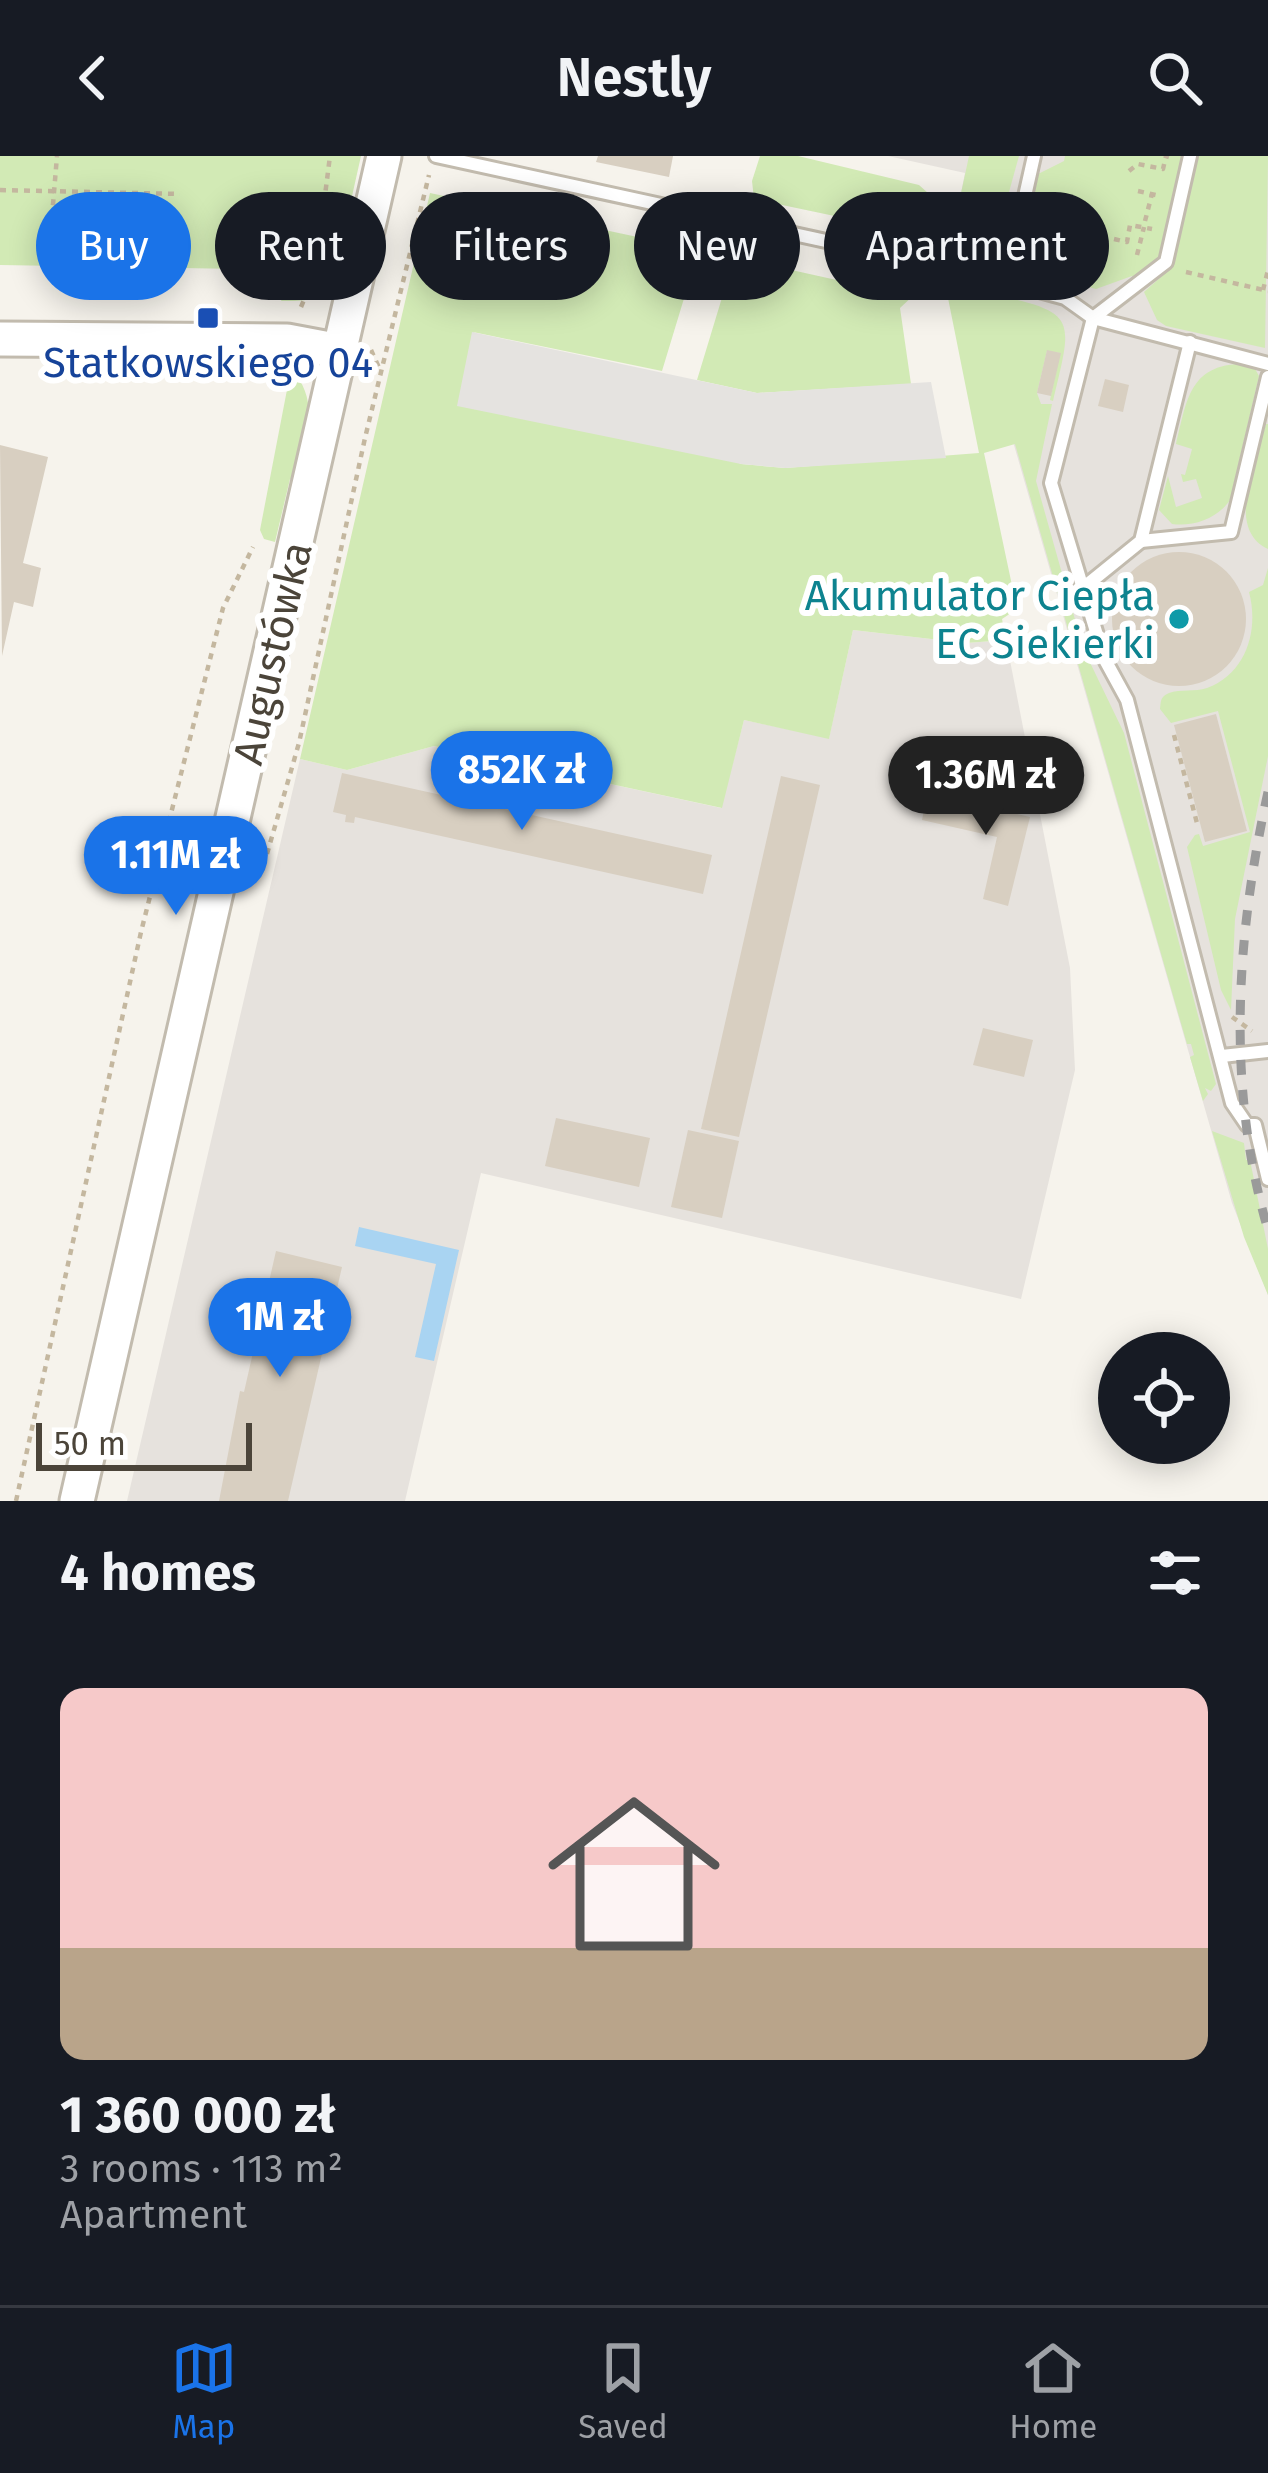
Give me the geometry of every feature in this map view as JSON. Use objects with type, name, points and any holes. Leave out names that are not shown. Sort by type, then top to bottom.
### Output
[{"type":"street","name":"Augustówka","points":[[77,1501],[384,156]]},
{"type":"street","points":[[0,339],[287,341],[340,351]]},
{"type":"lane","points":[[436,156],[824,240]]},
{"type":"lane","points":[[1026,192],[1034,156]]},
{"type":"lane","points":[[1190,156],[1166,262],[1159,272],[1093,318],[1051,483],[1104,658],[1127,700],[1232,1103],[1246,1125],[1262,1127],[1268,1179]]},
{"type":"lane","points":[[1068,300],[1093,318],[1268,364]]},
{"type":"lane","points":[[1141,541],[1190,342]]},
{"type":"lane","points":[[1083,588],[1141,541],[1231,532],[1268,377]]},
{"type":"lane","points":[[1222,1056],[1268,1051]]},
{"type":"path","points":[[54,191],[57,156]]},
{"type":"path","points":[[301,307],[315,274],[330,156]]},
{"type":"path","points":[[267,854],[305,720],[364,438],[429,175]]},
{"type":"path","points":[[0,190],[96,192]]},
{"type":"path","points":[[1137,255],[1152,194]]},
{"type":"path","points":[[1189,255],[1185,271],[1266,290],[1268,270]]},
{"type":"path","points":[[16,1501],[153,886],[223,608],[254,547]]},
{"type":"path","points":[[1174,735],[1198,827]]},
{"type":"shaded area","points":[[888,156],[1268,156],[1268,1295],[1232,1203],[972,300],[1109,300],[1109,192],[961,192],[965,173]]},
{"type":"shaded area","points":[[472,332],[757,393],[931,382],[946,458],[785,468],[741,464],[457,406]]},
{"type":"shaded area","points":[[853,630],[966,643],[1006,640],[1070,968],[1075,1070],[1021,1299],[481,1173],[405,1501],[127,1501],[300,759],[347,770],[434,746],[721,808],[744,720],[829,738]]},
{"type":"green space","points":[[0,156],[361,156],[353,192],[215,192],[215,269],[191,268],[191,192],[36,192],[36,266],[0,265]]},
{"type":"green space","points":[[760,156],[798,156],[919,185],[927,192],[824,192],[824,214],[800,209],[800,192],[753,192]]},
{"type":"green space","points":[[969,156],[1019,156],[1009,192],[961,192]]},
{"type":"green space","points":[[1065,156],[1182,156],[1160,256],[1136,280],[1132,276],[1109,284],[1109,192],[1034,192],[1038,174],[1064,161]]},
{"type":"green space","points":[[1196,156],[1268,156],[1265,348],[1166,326],[1157,320],[1144,292],[1171,268]]},
{"type":"green space","points":[[610,231],[634,236],[634,300],[684,300],[662,371],[473,332],[741,464],[785,468],[979,453],[948,300],[1015,300],[1041,307],[1062,323],[1065,335],[1053,401],[1060,353],[1047,351],[1037,393],[1041,404],[1052,404],[1036,481],[1083,648],[1124,733],[1216,1084],[1211,1091],[1205,1088],[1208,1094],[1203,1101],[1190,1057],[1194,1055],[1191,1044],[1187,1044],[1015,444],[984,453],[1017,609],[1002,619],[1006,640],[966,643],[853,630],[829,739],[744,720],[722,808],[434,746],[347,770],[300,759],[410,280],[410,300],[610,300]]},
{"type":"green space","points":[[800,272],[824,277],[824,300],[909,300],[900,308],[911,384],[757,393],[697,380],[721,300],[800,300]]},
{"type":"green space","points":[[1237,364],[1254,367],[1259,376],[1230,500],[1205,520],[1172,524],[1159,510],[1168,476],[1176,507],[1202,498],[1196,479],[1183,482],[1181,474],[1185,475],[1192,449],[1176,444],[1187,402],[1208,372]]},
{"type":"green space","points":[[291,369],[306,394],[307,436],[296,480],[290,479],[275,542],[264,539],[260,530]]},
{"type":"green space","points":[[1266,424],[1268,549],[1255,539],[1246,510]]},
{"type":"green space","points":[[1268,568],[1268,756],[1235,919],[1231,1010],[1221,990],[1187,847],[1199,834],[1203,846],[1250,832],[1218,711],[1171,723],[1160,709],[1166,695],[1207,688],[1241,661],[1251,635],[1249,592],[1263,585]]},
{"type":"green space","points":[[1212,1131],[1244,1143],[1246,1160],[1250,1160],[1268,1249],[1268,1295],[1244,1237]]},
{"type":"water","points":[[359,1227],[459,1250],[434,1361],[415,1357],[436,1264],[355,1246]]},
{"type":"building","points":[[598,156],[673,156],[669,177],[596,162]]},
{"type":"building","points":[[1047,350],[1061,353],[1051,396],[1037,393]]},
{"type":"building","points":[[1105,379],[1129,385],[1123,412],[1098,406]]},
{"type":"building","points":[[0,445],[48,457],[23,563],[41,568],[33,607],[14,602],[2,656]]},
{"type":"building","name":"Akumulator Ciepła EC Siekierki","points":[[1179,552],[1205,557],[1226,572],[1241,593],[1246,619],[1241,645],[1226,666],[1205,681],[1179,686],[1153,681],[1132,666],[1117,645],[1112,619],[1117,593],[1132,572],[1153,557]]},
{"type":"building","points":[[1216,714],[1247,831],[1205,842],[1174,725]]},
{"type":"building","points":[[342,773],[712,855],[703,894],[355,817],[354,823],[345,822],[346,815],[333,812]]},
{"type":"building","points":[[781,776],[820,785],[739,1137],[701,1129]]},
{"type":"building","points":[[927,794],[1030,817],[1008,906],[983,899],[997,837],[922,820]]},
{"type":"building","points":[[983,1028],[1033,1040],[1024,1077],[973,1065]]},
{"type":"building","points":[[556,1118],[650,1138],[639,1187],[545,1166]]},
{"type":"building","points":[[688,1130],[739,1141],[722,1218],[671,1207]]},
{"type":"building","points":[[276,1251],[342,1267],[288,1501],[219,1501],[240,1391],[244,1392]]},
{"type":"railway","points":[[1268,792],[1249,901],[1240,1011],[1246,1121],[1268,1230]]},
{"type":"place","name":"Statkowskiego 04","points":[[208,318]]},
{"type":"place","name":"Akumulator Ciepła EC Siekierki","points":[[1179,619]]}]
